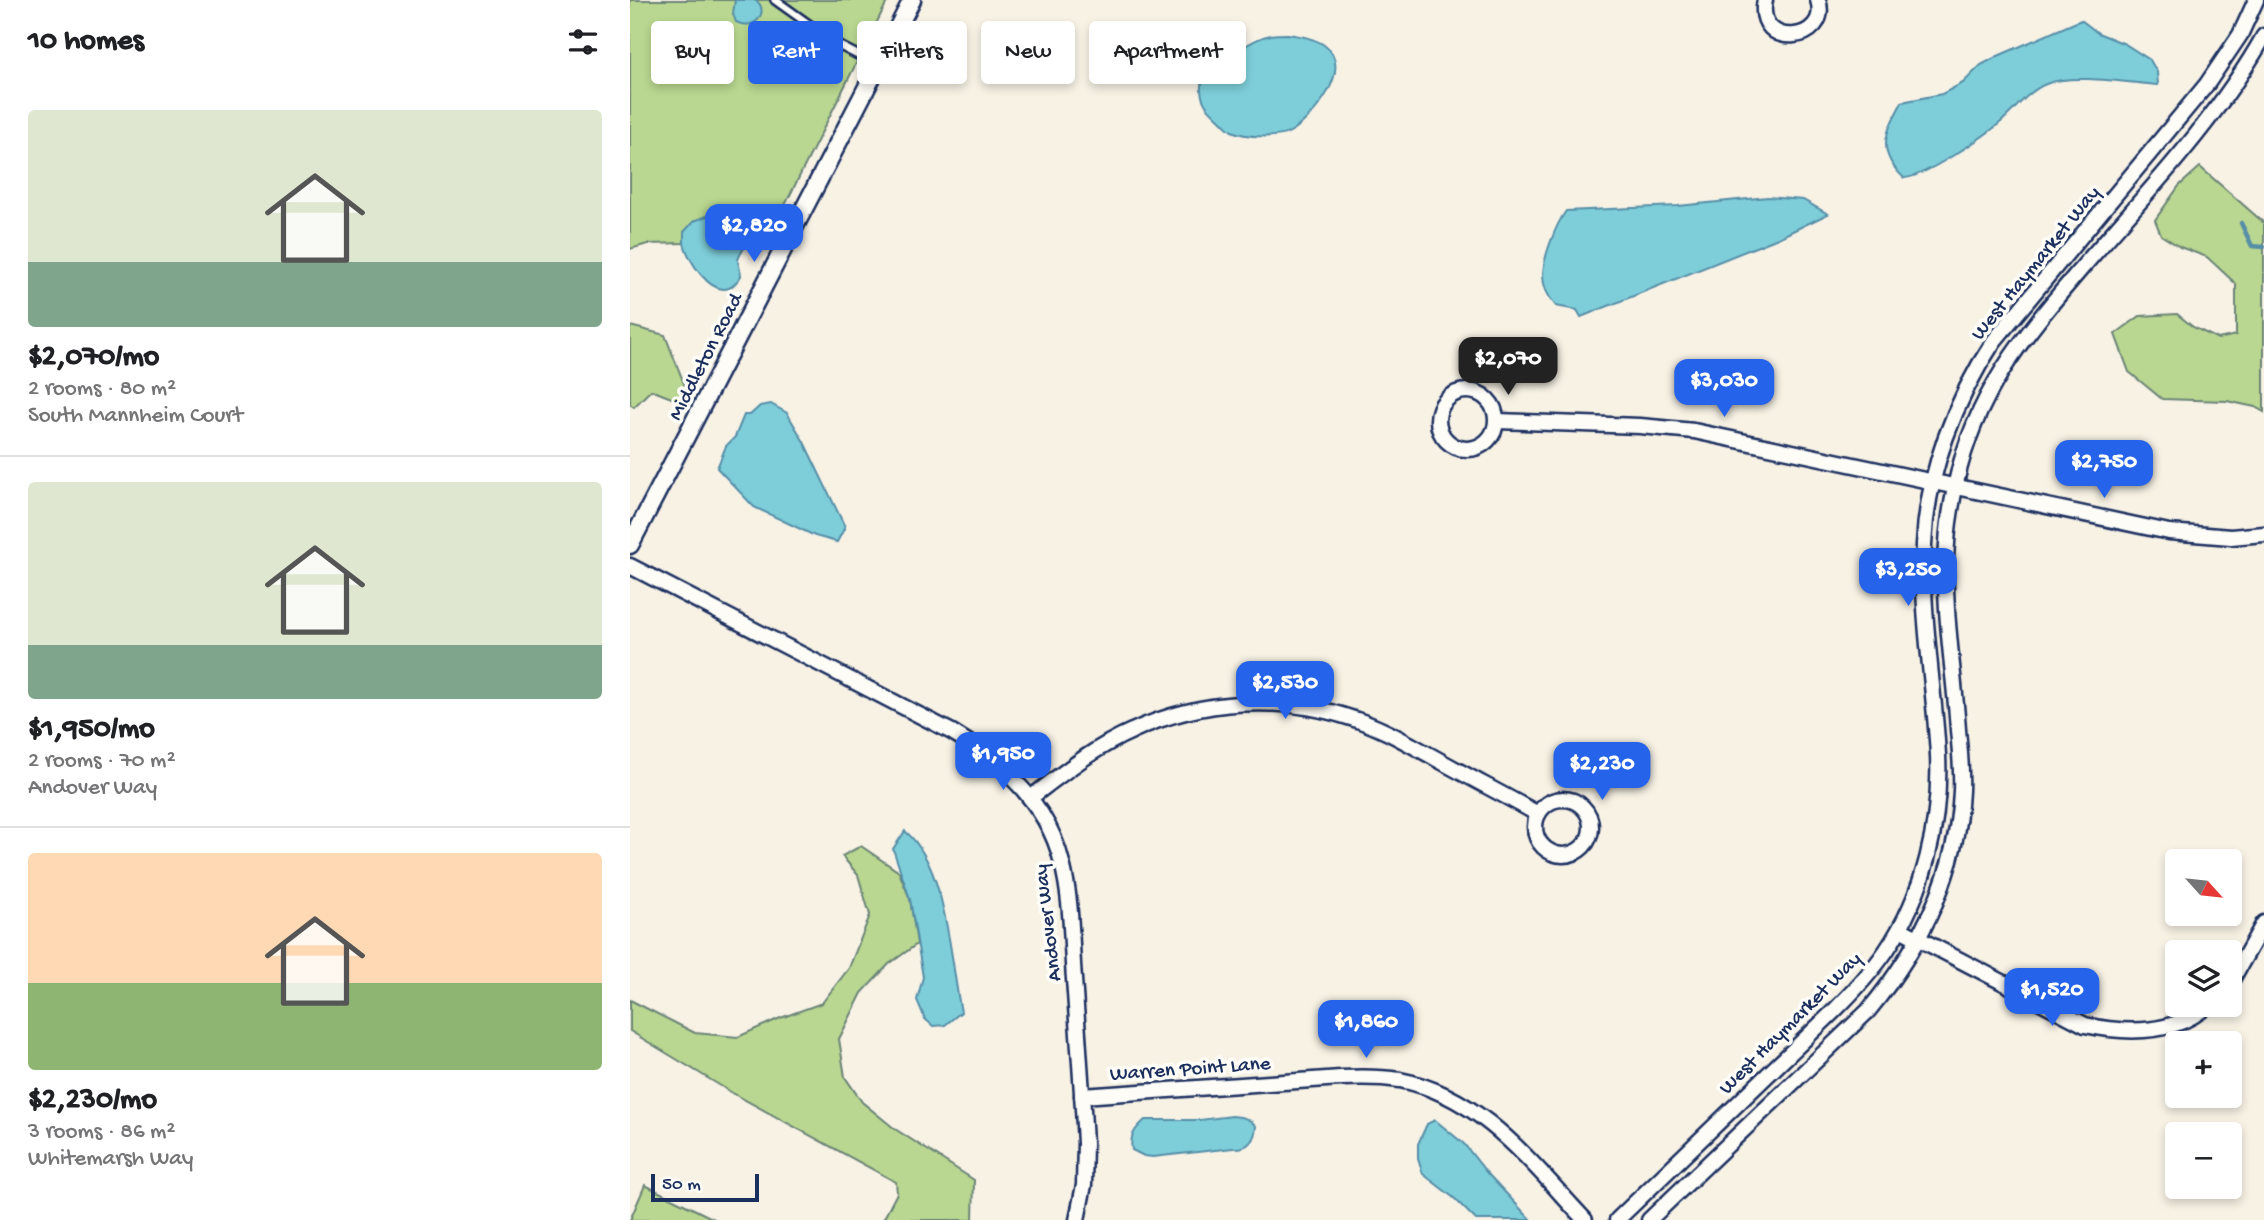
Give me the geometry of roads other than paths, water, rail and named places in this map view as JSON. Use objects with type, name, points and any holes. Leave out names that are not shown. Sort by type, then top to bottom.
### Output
[{"type":"street","name":"Middleton Road","points":[[901,21],[912,0]]},
{"type":"street","points":[[1765,0],[1763,9],[1767,24],[1779,34],[1793,37],[1807,32],[1817,21],[1820,6],[1818,0]]},
{"type":"street","name":"West Haymarket Way","points":[[1649,1220],[1868,1011],[1919,939],[1946,874],[1959,818],[1961,790],[1961,753],[1947,595],[1944,483],[1947,435],[1978,366],[2017,311],[2137,170],[2225,60],[2256,0]]},
{"type":"street","name":"West Haymarket Way","points":[[1617,1220],[1835,1011],[1864,980],[1900,929],[1916,893],[1935,821],[1938,756],[1923,575],[1925,532],[1944,483],[2003,367],[2047,308],[2233,87],[2264,36]]},
{"type":"street","name":"Middleton Road","points":[[630,545],[869,84]]},
{"type":"street","points":[[2137,170],[2153,184]]},
{"type":"street","points":[[1471,390],[1486,397],[1492,404],[1497,421],[1490,438],[1474,448],[1465,449],[1456,446],[1442,434],[1439,415],[1447,399],[1454,394],[1471,390]]},
{"type":"street","points":[[1497,421],[1640,426],[1694,431],[2169,532],[2231,537],[2264,534]]},
{"type":"street","name":"Andover Way","points":[[630,566],[952,732],[1009,773],[1030,798],[1057,845],[1068,888],[1082,1096],[1084,1185],[1077,1220]]},
{"type":"street","points":[[1030,798],[1090,755],[1154,721],[1213,706],[1271,702],[1335,712],[1385,731],[1538,814]]},
{"type":"street","points":[[1558,799],[1575,801],[1588,813],[1591,821],[1589,840],[1583,848],[1565,856],[1546,850],[1535,834],[1538,814],[1543,807],[1558,799]]},
{"type":"street","points":[[2242,962],[2264,923]]},
{"type":"street","points":[[1900,929],[2085,1025],[2111,1031],[2134,1032],[2157,1029],[2188,1017]]},
{"type":"street","name":"Warren Point Lane","points":[[1082,1096],[1341,1078],[1370,1077],[1408,1082],[1451,1098],[1497,1127],[1585,1220]]},
{"type":"lane","points":[[775,0],[838,45],[857,55]]},
{"type":"water","points":[[735,0],[754,0],[761,8],[760,17],[756,21],[748,21],[748,24],[736,22],[733,14]]},
{"type":"water","points":[[2081,20],[2098,33],[2125,44],[2150,60],[2157,72],[2158,85],[2085,79],[2046,84],[2028,96],[1993,128],[1939,164],[1904,178],[1895,168],[1886,150],[1886,141],[1891,123],[1902,102],[1942,94],[1963,83],[1981,65]]},
{"type":"water","points":[[1288,34],[1324,45],[1333,55],[1335,66],[1328,92],[1310,116],[1290,132],[1278,136],[1261,136],[1232,131],[1206,105],[1201,85],[1246,84],[1246,46],[1271,35]]},
{"type":"water","points":[[1768,197],[1803,200],[1828,214],[1778,238],[1581,317],[1577,310],[1556,306],[1546,292],[1543,275],[1545,260],[1554,232],[1566,211],[1678,206]]},
{"type":"water","points":[[717,212],[745,217],[753,225],[754,232],[738,260],[741,276],[729,288],[722,289],[707,281],[695,267],[684,243],[684,232],[694,221]]},
{"type":"water","points":[[771,404],[787,413],[845,527],[837,542],[815,536],[754,507],[717,468],[744,415],[750,415],[760,406]]},
{"type":"water","points":[[905,831],[919,847],[930,867],[945,915],[961,1012],[945,1025],[933,1026],[925,1019],[917,1000],[923,977],[910,899],[893,849]]},
{"type":"water","points":[[1232,1116],[1246,1118],[1256,1126],[1252,1140],[1243,1147],[1153,1157],[1132,1150],[1134,1133],[1145,1120],[1200,1120]]},
{"type":"water","points":[[1435,1120],[1464,1144],[1531,1220],[1476,1220],[1454,1198],[1423,1174],[1418,1159],[1418,1144],[1427,1124]]},
{"type":"waterway","points":[[2241,223],[2252,246],[2264,247]]}]
